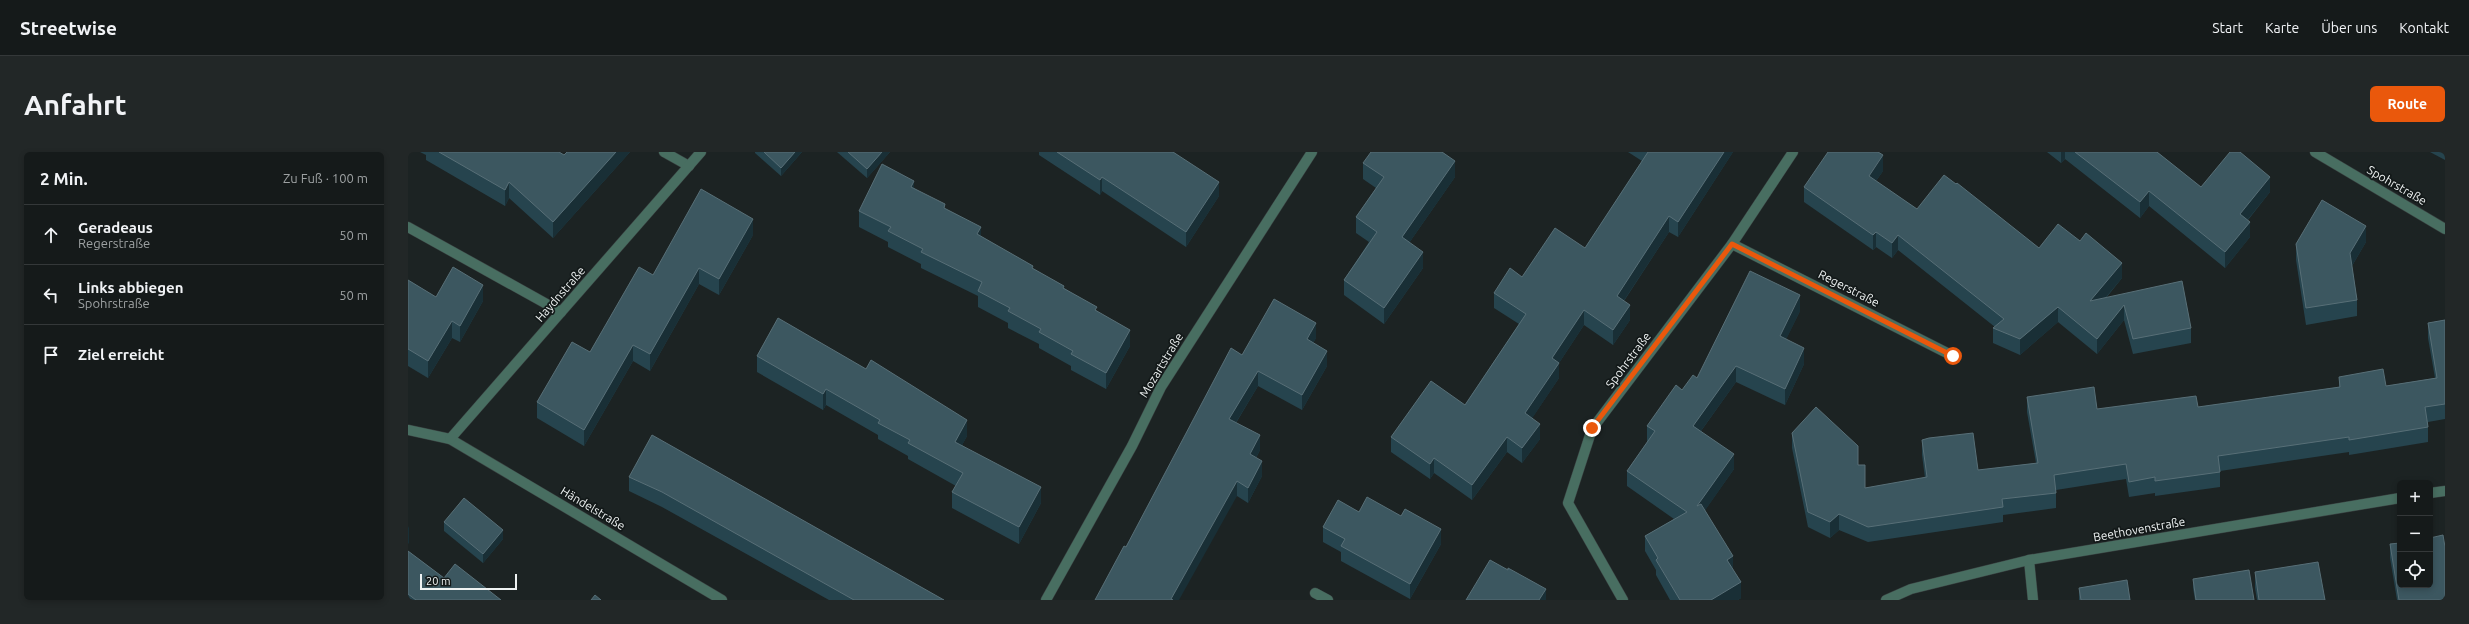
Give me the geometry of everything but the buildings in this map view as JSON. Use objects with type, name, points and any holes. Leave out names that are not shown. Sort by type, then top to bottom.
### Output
[{"type":"street","points":[[664,152],[689,166]]},
{"type":"street","name":"Haydnstraße","points":[[450,439],[701,152]]},
{"type":"street","name":"Mozartstraße","points":[[1046,600],[1132,446],[1161,387],[1312,152]]},
{"type":"street","name":"Spohrstraße","points":[[1623,600],[1568,503],[1592,428],[1732,244],[1793,152]]},
{"type":"street","name":"Spohrstraße","points":[[2315,152],[2445,229]]},
{"type":"street","points":[[408,226],[561,312]]},
{"type":"street","name":"Regerstraße","points":[[1732,244],[1953,356]]},
{"type":"street","name":"Händelstraße","points":[[408,430],[450,439],[722,600]]},
{"type":"street","points":[[2433,493],[2445,491]]},
{"type":"street","name":"Beethovenstraße","points":[[1886,600],[1911,589],[2029,560],[2397,499]]},
{"type":"street","points":[[2029,560],[2033,600]]},
{"type":"street","points":[[1315,593],[1328,600]]},
{"type":"route","points":[[1592,428],[1732,244],[1953,356]]}]
